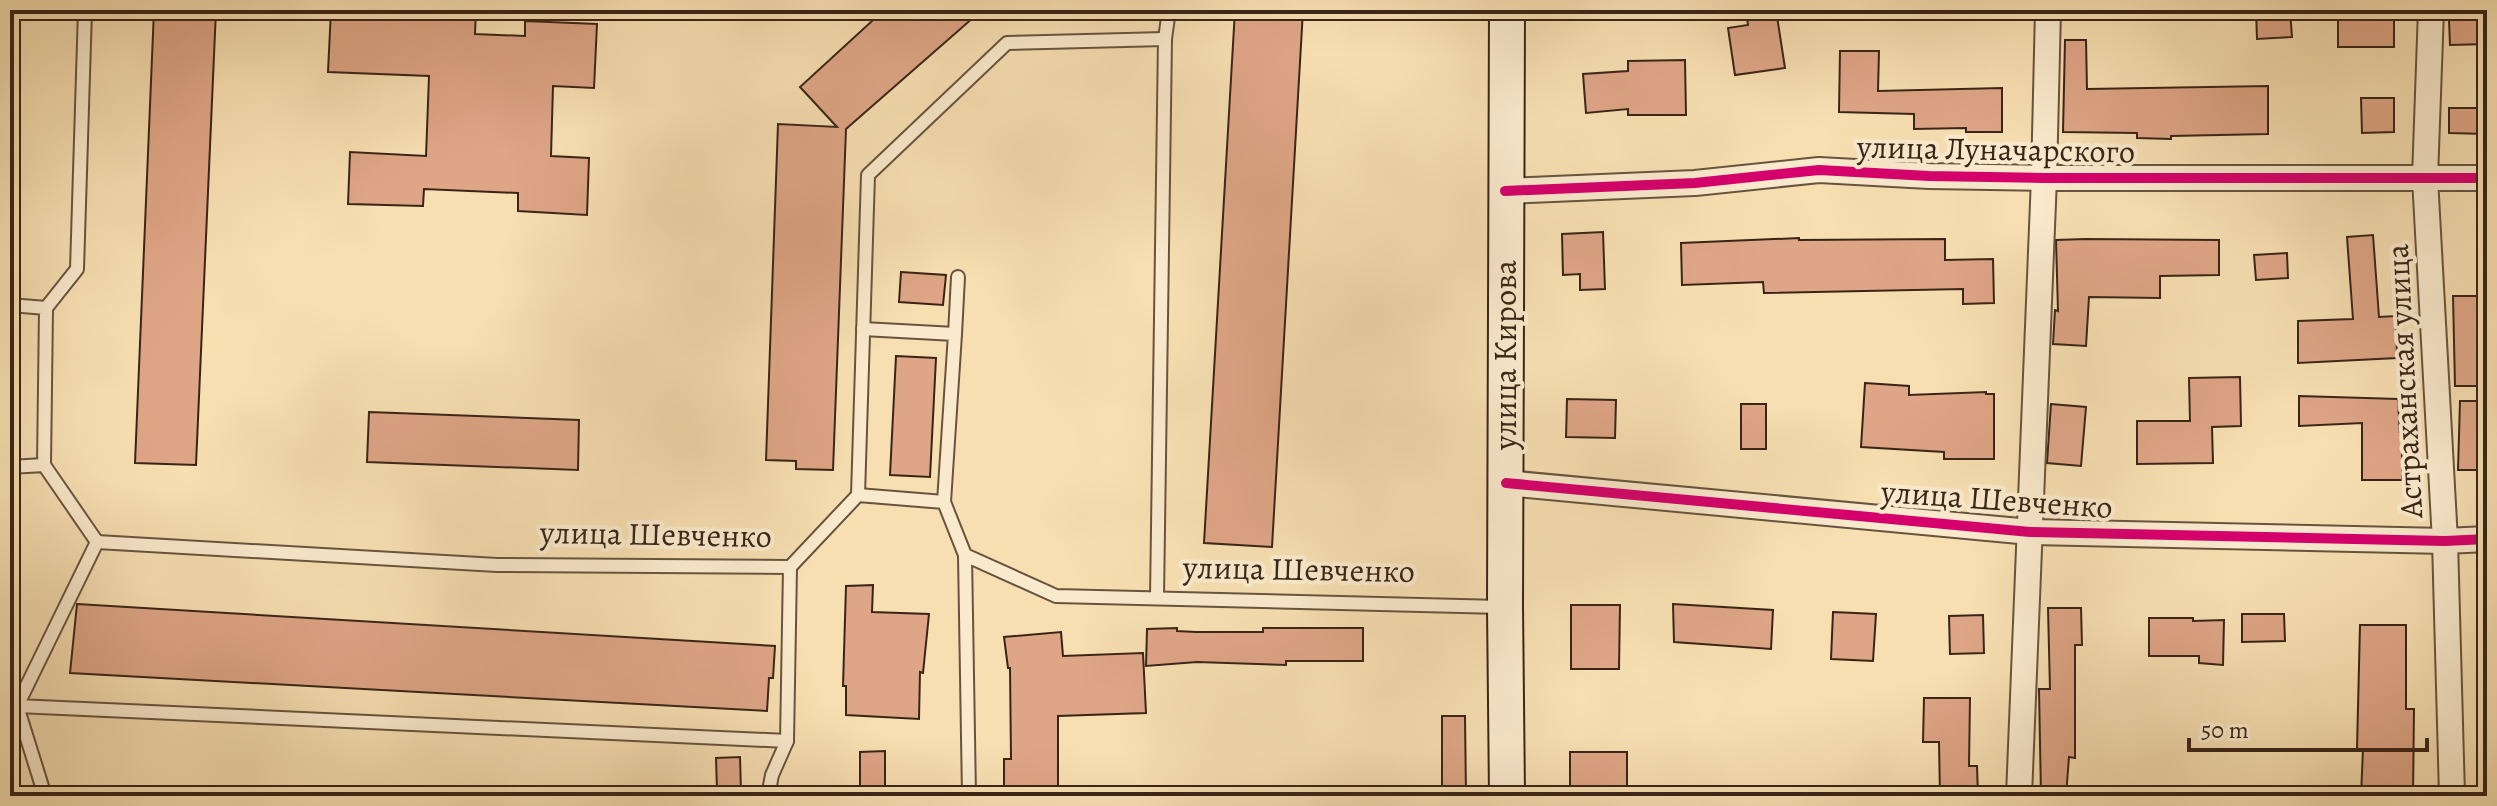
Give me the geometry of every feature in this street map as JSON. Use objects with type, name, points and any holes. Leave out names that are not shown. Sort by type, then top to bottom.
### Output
[{"type":"main road","name":"улица Кирова","points":[[1507,10],[1507,796]]},
{"type":"street","points":[[2019,796],[2048,10]]},
{"type":"street","name":"Астраханская улица","points":[[2431,10],[2425,178],[2445,541],[2452,796]]},
{"type":"street","name":"улица Луначарского","points":[[1505,191],[1695,183],[1819,170],[2044,178],[2487,178]]},
{"type":"street","name":"улица Шевченко","points":[[1506,483],[2030,532],[2445,541],[2487,539]]},
{"type":"lane","points":[[45,796],[17,706],[97,542],[44,465],[46,308],[77,269],[85,10]]},
{"type":"lane","points":[[1157,598],[1165,39],[1169,10]]},
{"type":"lane","points":[[944,502],[858,495],[868,175],[1007,43],[1165,39]]},
{"type":"lane","points":[[958,277],[944,502],[965,555],[969,796]]},
{"type":"lane","points":[[10,305],[46,308]]},
{"type":"lane","points":[[863,329],[955,334]]},
{"type":"lane","points":[[10,467],[44,465]]},
{"type":"lane","name":"улица Шевченко","points":[[97,542],[497,565],[790,567],[858,495]]},
{"type":"lane","name":"улица Шевченко","points":[[965,555],[1056,596],[1505,607]]},
{"type":"lane","points":[[768,796],[772,775],[787,741],[790,567]]},
{"type":"lane","points":[[17,706],[787,741]]},
{"type":"building","points":[[154,10],[216,10],[196,465],[135,463]]},
{"type":"building","points":[[331,10],[476,10],[475,34],[525,36],[525,21],[597,24],[594,88],[553,86],[551,156],[589,158],[587,215],[518,211],[518,193],[424,189],[423,206],[348,204],[350,152],[426,156],[429,76],[328,72]]},
{"type":"building","points":[[884,10],[982,10],[846,129],[833,470],[796,469],[796,461],[766,460],[778,124],[837,127],[800,87]]},
{"type":"building","points":[[1235,10],[1303,10],[1272,547],[1204,543]]},
{"type":"building","points":[[1746,10],[1776,10],[1785,68],[1735,75],[1728,28],[1748,25]]},
{"type":"building","points":[[2256,10],[2290,10],[2292,37],[2257,39]]},
{"type":"building","points":[[2338,10],[2394,10],[2394,47],[2338,47]]},
{"type":"building","points":[[2487,18],[2487,44],[2450,45],[2449,20]]},
{"type":"building","points":[[2065,40],[2086,40],[2087,89],[2268,86],[2268,134],[2171,136],[2171,139],[2137,138],[2137,133],[2063,132]]},
{"type":"building","points":[[1840,51],[1879,51],[1878,91],[2002,88],[2002,132],[1966,132],[1966,128],[1914,129],[1914,114],[1839,112]]},
{"type":"building","points":[[1685,60],[1686,115],[1628,115],[1628,109],[1586,113],[1583,74],[1628,71],[1628,61]]},
{"type":"building","points":[[2361,98],[2394,98],[2394,132],[2362,133]]},
{"type":"building","points":[[2449,108],[2487,108],[2487,134],[2449,133]]},
{"type":"building","points":[[1603,232],[1605,289],[1580,290],[1580,274],[1563,275],[1562,234]]},
{"type":"building","points":[[2373,235],[2379,317],[2396,316],[2397,358],[2298,363],[2298,321],[2353,319],[2347,237]]},
{"type":"building","points":[[1799,238],[1945,239],[1945,260],[1993,259],[1994,303],[1963,304],[1963,289],[1764,293],[1763,282],[1682,285],[1681,243]]},
{"type":"building","points":[[2056,240],[2219,240],[2219,275],[2160,276],[2160,298],[2089,297],[2086,346],[2053,344],[2055,310],[2058,311]]},
{"type":"building","points":[[2287,253],[2288,278],[2256,280],[2254,255]]},
{"type":"building","points":[[901,272],[946,275],[943,305],[899,302]]},
{"type":"building","points":[[2453,296],[2477,296],[2477,386],[2455,386]]},
{"type":"building","points":[[896,356],[936,358],[930,477],[890,475]]},
{"type":"building","points":[[2240,377],[2241,426],[2212,427],[2213,463],[2137,464],[2137,421],[2190,421],[2189,378]]},
{"type":"building","points":[[1865,383],[1909,386],[1909,395],[1994,394],[1994,459],[1944,459],[1944,452],[1861,447]]},
{"type":"building","points":[[2299,396],[2398,399],[2402,480],[2362,480],[2362,423],[2299,426]]},
{"type":"building","points":[[1567,399],[1616,400],[1615,438],[1566,437]]},
{"type":"building","points":[[2460,401],[2487,401],[2487,470],[2458,470]]},
{"type":"building","points":[[1741,404],[1766,404],[1766,449],[1741,449]]},
{"type":"building","points":[[2051,404],[2086,407],[2081,466],[2047,463]]},
{"type":"building","points":[[369,412],[579,420],[578,470],[367,462]]},
{"type":"building","points":[[873,585],[872,612],[929,614],[923,673],[920,672],[919,719],[846,715],[846,686],[843,686],[846,586]]},
{"type":"building","points":[[77,604],[775,646],[773,678],[769,678],[767,711],[70,673]]},
{"type":"building","points":[[1673,604],[1773,610],[1771,649],[1674,642]]},
{"type":"building","points":[[1571,605],[1620,605],[1619,669],[1571,669]]},
{"type":"building","points":[[2048,608],[2081,608],[2082,645],[2075,645],[2075,758],[2069,757],[2066,796],[2041,796],[2039,689],[2050,689]]},
{"type":"building","points":[[1833,612],[1876,614],[1873,661],[1831,659]]},
{"type":"building","points":[[2242,614],[2284,614],[2285,641],[2242,642]]},
{"type":"building","points":[[1983,615],[1984,653],[1950,654],[1949,616]]},
{"type":"building","points":[[2149,618],[2224,620],[2223,665],[2199,663],[2199,656],[2149,656]]},
{"type":"building","points":[[2360,625],[2406,625],[2406,709],[2414,709],[2413,796],[2361,796],[2363,749],[2357,749]]},
{"type":"building","points":[[1177,628],[1177,631],[1196,632],[1263,632],[1263,628],[1363,628],[1363,661],[1286,661],[1286,665],[1197,662],[1146,666],[1147,629]]},
{"type":"building","points":[[1061,632],[1063,656],[1143,653],[1146,713],[1058,716],[1058,796],[1024,796],[1023,787],[1004,787],[1004,759],[1011,759],[1010,668],[1004,637]]},
{"type":"building","points":[[1924,698],[1970,698],[1969,766],[1977,766],[1978,796],[1940,796],[1939,742],[1923,742]]},
{"type":"building","points":[[1442,716],[1465,716],[1466,796],[1442,796]]},
{"type":"building","points":[[885,751],[885,796],[860,796],[860,752]]},
{"type":"building","points":[[1570,752],[1627,752],[1627,796],[1570,796]]},
{"type":"building","points":[[740,757],[741,790],[717,790],[716,758]]},
{"type":"cycle path","points":[[1505,191],[1695,183],[1819,170],[2044,178],[2487,178]]},
{"type":"cycle path","points":[[1506,483],[2030,532],[2445,541],[2487,539]]}]
